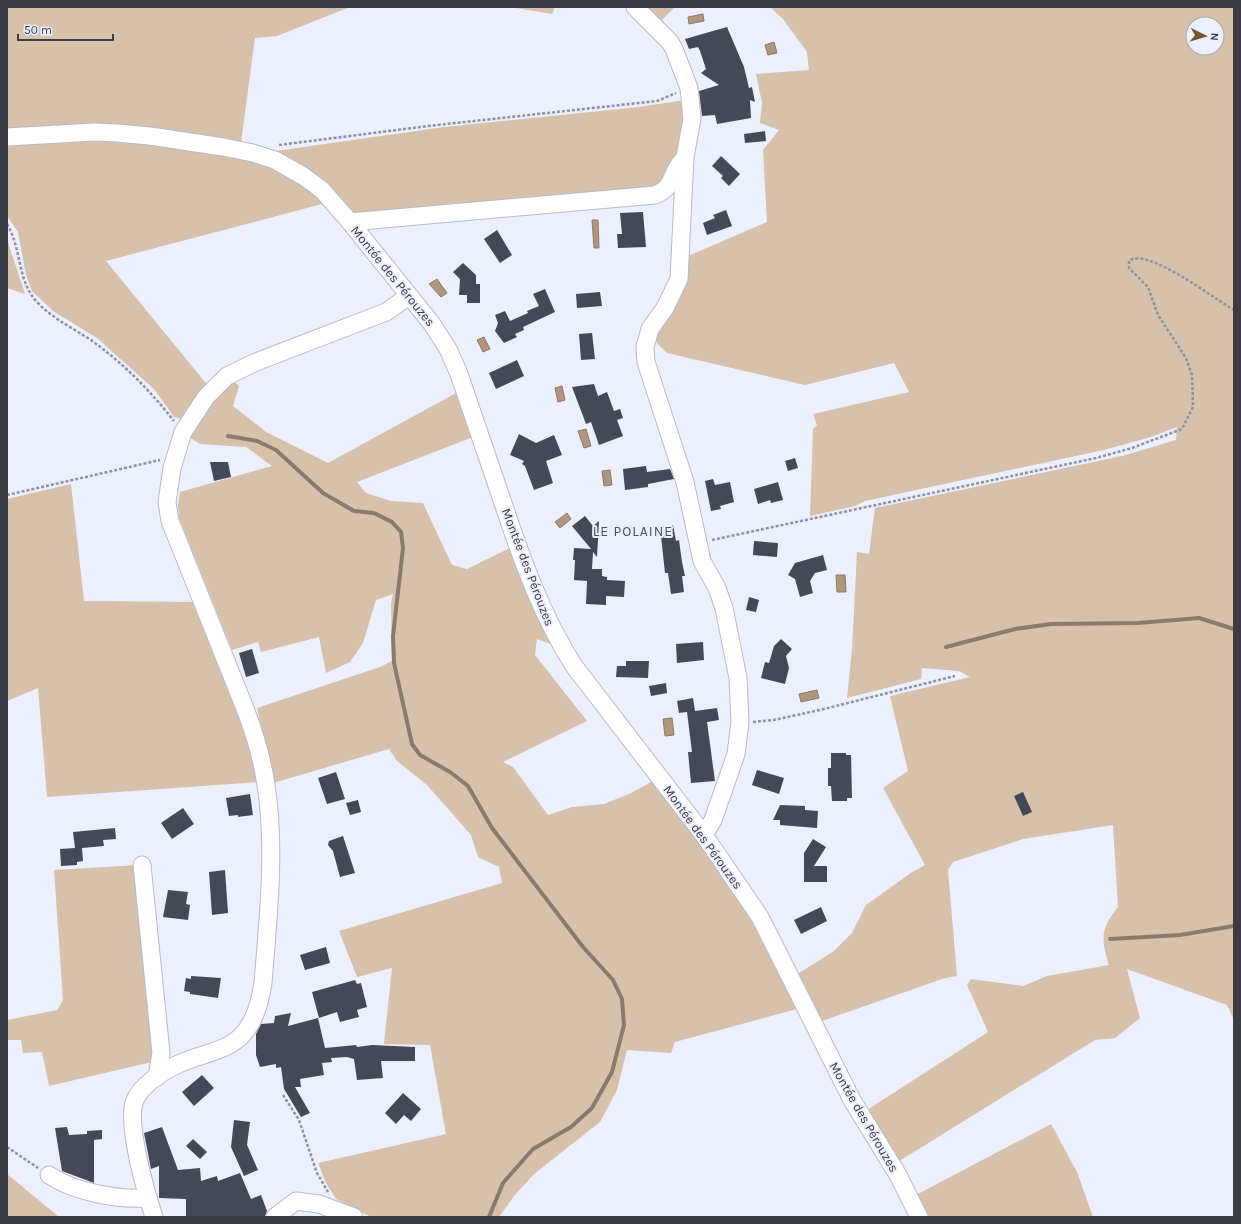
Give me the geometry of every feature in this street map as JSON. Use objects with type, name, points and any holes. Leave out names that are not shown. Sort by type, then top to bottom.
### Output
[{"type":"street","points":[[635,7],[670,42],[689,88],[692,119],[685,157],[679,279],[665,308],[650,329],[645,354],[647,367],[687,490],[696,526],[702,561],[717,588],[730,635],[738,678],[740,722],[736,754],[712,820],[704,835]]},
{"type":"street","name":"Montée des Pérouzes","points":[[7,138],[94,132],[117,133],[150,136],[253,153],[275,160],[303,176],[322,190],[350,222],[432,324],[448,349],[459,374],[519,549],[542,609],[558,642],[578,672],[704,835],[760,917],[852,1100],[898,1175],[919,1217]]},
{"type":"street","points":[[350,222],[655,195],[666,189],[670,184],[685,157]]},
{"type":"street","points":[[154,1217],[141,1174],[132,1112],[136,1096],[143,1088],[157,1077],[177,1064],[225,1048],[242,1037],[252,1023],[261,998],[263,983],[270,872],[270,835],[266,785],[254,732],[170,521],[167,502],[176,456],[183,432],[206,397],[227,376],[256,362],[386,312],[409,296]]},
{"type":"street","points":[[142,865],[161,1053],[157,1077]]},
{"type":"street","points":[[161,1053],[177,1064]]},
{"type":"street","points":[[50,1175],[70,1186],[128,1198],[148,1198]]},
{"type":"street","points":[[275,1217],[296,1201],[319,1204],[347,1214]]},
{"type":"path","points":[[276,146],[428,126],[657,101],[689,88]]},
{"type":"path","points":[[7,224],[14,236],[21,272],[27,287],[37,302],[100,346],[128,370],[159,402],[183,432]]},
{"type":"path","points":[[698,543],[1096,458],[1132,448],[1182,429],[1193,406],[1192,375],[1186,358],[1158,315],[1148,287],[1130,268],[1130,261],[1133,258],[1142,257],[1158,263],[1234,310]]},
{"type":"path","points":[[7,495],[176,456]]},
{"type":"path","points":[[740,722],[765,721],[817,711],[955,676]]},
{"type":"path","points":[[283,1095],[299,1120],[317,1173],[347,1214]]},
{"type":"path","points":[[7,1147],[50,1175]]},
{"type":"shaded area","points":[[7,7],[350,7],[277,36],[255,38],[241,143],[7,131]]},
{"type":"shaded area","points":[[510,7],[555,7],[552,14]]},
{"type":"shaded area","points":[[639,7],[675,7],[659,23]]},
{"type":"shaded area","points":[[770,7],[1234,7],[1234,1020],[1227,1005],[1127,969],[1140,1018],[1115,1038],[1095,1040],[896,1163],[864,1112],[988,1032],[967,985],[971,979],[1023,986],[1047,976],[1109,965],[1104,948],[1104,934],[1108,922],[1118,907],[1113,825],[1023,839],[953,862],[948,870],[957,976],[945,978],[822,1021],[798,977],[799,973],[834,951],[852,933],[866,905],[911,873],[925,865],[883,788],[908,771],[890,696],[970,677],[959,671],[922,668],[921,679],[847,698],[852,649],[857,552],[869,554],[875,508],[1122,456],[1176,440],[1177,427],[1151,437],[1104,450],[865,501],[855,506],[810,516],[813,429],[817,425],[813,414],[909,392],[894,363],[805,385],[667,353],[653,339],[683,290],[688,275],[688,256],[767,222],[763,150],[779,130],[760,123],[762,103],[756,74],[809,70],[807,52],[783,19]]},
{"type":"shaded area","points":[[703,14],[704,21],[689,24],[688,17]]},
{"type":"shaded area","points":[[774,42],[777,53],[768,55],[765,45]]},
{"type":"shaded area","points":[[685,100],[685,115],[678,153],[659,187],[356,213],[350,211],[269,152],[444,127],[639,107]]},
{"type":"shaded area","points":[[115,138],[196,148],[258,162],[285,173],[307,187],[322,204],[106,261],[209,387],[184,420],[174,417],[154,389],[97,338],[53,311],[32,291],[26,275],[18,232],[7,216],[7,146]]},
{"type":"shaded area","points":[[592,220],[598,220],[599,248],[594,248]]},
{"type":"shaded area","points":[[7,239],[25,294],[7,288]]},
{"type":"shaded area","points":[[437,279],[447,293],[441,297],[429,284]]},
{"type":"shaded area","points":[[484,337],[490,349],[483,352],[477,340]]},
{"type":"shaded area","points":[[234,381],[239,386],[233,406],[266,432],[328,463],[456,393],[473,437],[357,482],[366,493],[391,501],[423,503],[452,565],[467,569],[510,548],[524,586],[551,644],[537,639],[535,655],[587,721],[503,762],[513,767],[548,815],[572,807],[604,804],[629,794],[655,780],[752,918],[797,1009],[675,1042],[671,1053],[627,1050],[617,1090],[600,1122],[534,1174],[514,1196],[499,1217],[369,1216],[336,1199],[326,1183],[318,1163],[446,1134],[430,1045],[384,1044],[392,968],[357,977],[339,931],[502,883],[499,867],[478,857],[471,835],[427,785],[397,761],[389,749],[273,783],[257,708],[380,667],[392,661],[391,603],[393,594],[376,600],[363,643],[350,662],[326,673],[319,637],[261,652],[258,642],[232,650],[179,518],[178,505],[180,492],[272,466],[246,447],[200,444],[189,437],[214,395]]},
{"type":"shaded area","points":[[562,386],[565,400],[558,402],[555,388]]},
{"type":"shaded area","points":[[586,429],[591,446],[584,448],[578,431]]},
{"type":"shaded area","points":[[610,470],[612,485],[604,486],[602,471]]},
{"type":"shaded area","points":[[71,484],[84,601],[198,602],[249,730],[259,782],[47,797],[38,688],[7,701],[7,499]]},
{"type":"shaded area","points":[[567,513],[571,519],[560,528],[555,522]]},
{"type":"shaded area","points":[[836,575],[845,575],[846,592],[837,592]]},
{"type":"shaded area","points":[[817,690],[819,698],[801,702],[799,694]]},
{"type":"shaded area","points":[[672,718],[674,735],[665,736],[663,719]]},
{"type":"shaded area","points":[[138,865],[156,1061],[49,1086],[42,1052],[23,1053],[21,1040],[7,1040],[7,1020],[57,1010],[63,1000],[54,870]]},
{"type":"shaded area","points":[[1051,1124],[1077,1172],[1093,1217],[925,1217],[916,1195]]},
{"type":"shaded area","points":[[7,1174],[59,1217],[7,1217]]},
{"type":"building","points":[[727,27],[744,67],[749,88],[752,87],[755,102],[750,100],[751,118],[717,124],[715,115],[702,116],[699,91],[719,85],[701,73],[706,69],[700,51],[698,47],[689,49],[685,39]]},
{"type":"building","points":[[765,131],[766,141],[745,143],[744,134]]},
{"type":"building","points":[[721,156],[740,174],[729,186],[721,178],[723,176],[712,166]]},
{"type":"building","points":[[726,210],[732,226],[707,235],[703,223],[715,218],[713,215]]},
{"type":"building","points":[[643,212],[646,247],[618,248],[617,234],[622,234],[620,213]]},
{"type":"building","points":[[497,230],[512,255],[500,263],[484,239]]},
{"type":"building","points":[[463,263],[476,275],[476,284],[480,284],[480,303],[467,303],[467,295],[459,295],[460,279],[453,272]]},
{"type":"building","points":[[545,289],[555,312],[523,327],[524,330],[515,334],[517,337],[504,343],[495,331],[498,323],[495,315],[505,311],[510,321],[528,313],[527,311],[539,306],[533,294]]},
{"type":"building","points":[[600,292],[602,306],[577,308],[576,294]]},
{"type":"building","points":[[592,333],[595,359],[581,360],[579,334]]},
{"type":"building","points":[[517,360],[524,376],[496,389],[489,373]]},
{"type":"building","points":[[594,384],[598,396],[607,392],[614,411],[620,409],[623,418],[617,420],[623,436],[599,445],[591,422],[586,424],[572,387]]},
{"type":"building","points":[[519,434],[536,443],[554,435],[562,455],[546,461],[553,483],[534,490],[525,466],[522,464],[524,461],[510,455]]},
{"type":"building","points":[[795,458],[798,468],[788,471],[785,461]]},
{"type":"building","points":[[210,462],[228,462],[231,477],[214,481]]},
{"type":"building","points":[[646,466],[647,472],[670,469],[674,479],[648,484],[648,487],[625,490],[623,469]]},
{"type":"building","points":[[713,479],[715,485],[730,482],[734,502],[720,506],[721,509],[711,511],[705,481]]},
{"type":"building","points":[[778,482],[783,500],[771,503],[770,500],[758,504],[754,489]]},
{"type":"building","points":[[585,516],[593,526],[599,521],[597,557],[593,552],[592,569],[602,569],[602,576],[607,577],[607,580],[625,581],[624,597],[606,596],[606,605],[586,604],[587,581],[574,580],[574,548],[591,549],[572,526]]},
{"type":"building","points":[[673,525],[676,541],[679,540],[685,576],[682,576],[684,592],[671,594],[668,573],[665,573],[660,527]]},
{"type":"building","points":[[754,541],[778,543],[777,557],[753,555]]},
{"type":"building","points":[[823,555],[827,570],[815,573],[810,581],[813,593],[800,597],[795,579],[788,575],[795,563]]},
{"type":"building","points":[[749,597],[759,600],[756,612],[746,610]]},
{"type":"building","points":[[781,639],[792,649],[786,656],[789,668],[785,684],[761,678],[765,662],[769,663],[774,646]]},
{"type":"building","points":[[703,642],[704,660],[677,663],[676,644]]},
{"type":"building","points":[[252,649],[259,673],[246,677],[239,653]]},
{"type":"building","points":[[626,661],[649,661],[648,678],[616,677],[617,666],[626,666]]},
{"type":"building","points":[[666,683],[667,693],[651,696],[649,686]]},
{"type":"building","points":[[693,698],[695,711],[717,708],[719,720],[707,722],[715,781],[691,783],[688,752],[692,752],[687,712],[679,713],[677,701]]},
{"type":"building","points":[[831,753],[846,753],[846,755],[851,755],[852,798],[847,798],[847,801],[832,801],[831,786],[828,786],[828,768],[831,768]]},
{"type":"building","points":[[757,770],[784,778],[779,794],[752,785]]},
{"type":"building","points":[[336,772],[345,799],[327,804],[318,778]]},
{"type":"building","points":[[1023,792],[1032,812],[1023,816],[1014,796]]},
{"type":"building","points":[[250,794],[253,815],[238,817],[238,815],[229,816],[226,798]]},
{"type":"building","points":[[358,800],[361,812],[350,815],[346,803]]},
{"type":"building","points":[[780,805],[805,806],[805,810],[818,811],[817,828],[780,825],[780,820],[773,820]]},
{"type":"building","points":[[183,808],[194,824],[172,839],[161,823]]},
{"type":"building","points":[[115,828],[116,839],[103,840],[104,846],[82,848],[83,861],[77,862],[77,865],[61,866],[60,849],[75,848],[73,832]]},
{"type":"building","points":[[343,836],[355,873],[340,877],[333,851],[328,845],[329,841]]},
{"type":"building","points":[[813,839],[826,847],[814,866],[827,866],[827,882],[804,882],[804,853]]},
{"type":"building","points":[[225,870],[228,913],[212,915],[209,872]]},
{"type":"building","points":[[168,890],[188,892],[186,904],[190,905],[188,920],[163,917]]},
{"type":"building","points":[[821,907],[827,921],[801,934],[794,920]]},
{"type":"building","points":[[326,947],[330,963],[305,970],[300,955]]},
{"type":"building","points":[[191,976],[221,978],[218,998],[190,994],[190,992],[184,991],[186,978],[191,979]]},
{"type":"building","points":[[355,980],[357,984],[361,983],[367,1007],[357,1010],[359,1017],[340,1022],[337,1012],[319,1018],[312,992]]},
{"type":"building","points":[[291,1013],[288,1026],[318,1018],[325,1048],[356,1045],[357,1047],[372,1045],[415,1047],[415,1061],[381,1061],[383,1078],[357,1080],[354,1059],[347,1057],[331,1058],[332,1062],[322,1063],[324,1075],[300,1079],[301,1087],[295,1087],[310,1113],[301,1117],[284,1089],[281,1067],[276,1068],[276,1064],[260,1067],[256,1055],[256,1034],[261,1024],[274,1023],[275,1016]]},
{"type":"building","points":[[202,1075],[214,1088],[194,1106],[182,1092]]},
{"type":"building","points":[[403,1093],[421,1109],[411,1121],[404,1115],[396,1124],[385,1113]]},
{"type":"building","points":[[234,1120],[250,1122],[247,1145],[258,1170],[244,1176],[231,1147]]},
{"type":"building","points":[[67,1127],[69,1135],[87,1134],[87,1131],[102,1130],[102,1139],[94,1140],[94,1183],[62,1171],[55,1128]]},
{"type":"building","points":[[162,1127],[178,1170],[200,1168],[201,1181],[217,1176],[218,1181],[240,1173],[251,1199],[261,1195],[267,1211],[265,1216],[186,1217],[186,1199],[159,1198],[159,1166],[151,1169],[144,1133]]},
{"type":"building","points":[[193,1139],[207,1152],[200,1159],[186,1146]]},
{"type":"waterway","points":[[228,436],[257,441],[276,450],[323,493],[354,511],[374,513],[392,522],[401,532],[403,548],[393,636],[394,663],[412,744],[420,755],[450,772],[468,786],[492,828],[583,947],[613,980],[622,999],[624,1025],[612,1072],[592,1108],[571,1127],[533,1149],[503,1183],[489,1217]]},
{"type":"waterway","points":[[946,647],[1015,629],[1051,624],[1138,623],[1199,618],[1234,629]]},
{"type":"waterway","points":[[1110,939],[1180,935],[1234,926]]},
{"type":"district","name":"LE POLAINE","points":[[633,531]]}]
